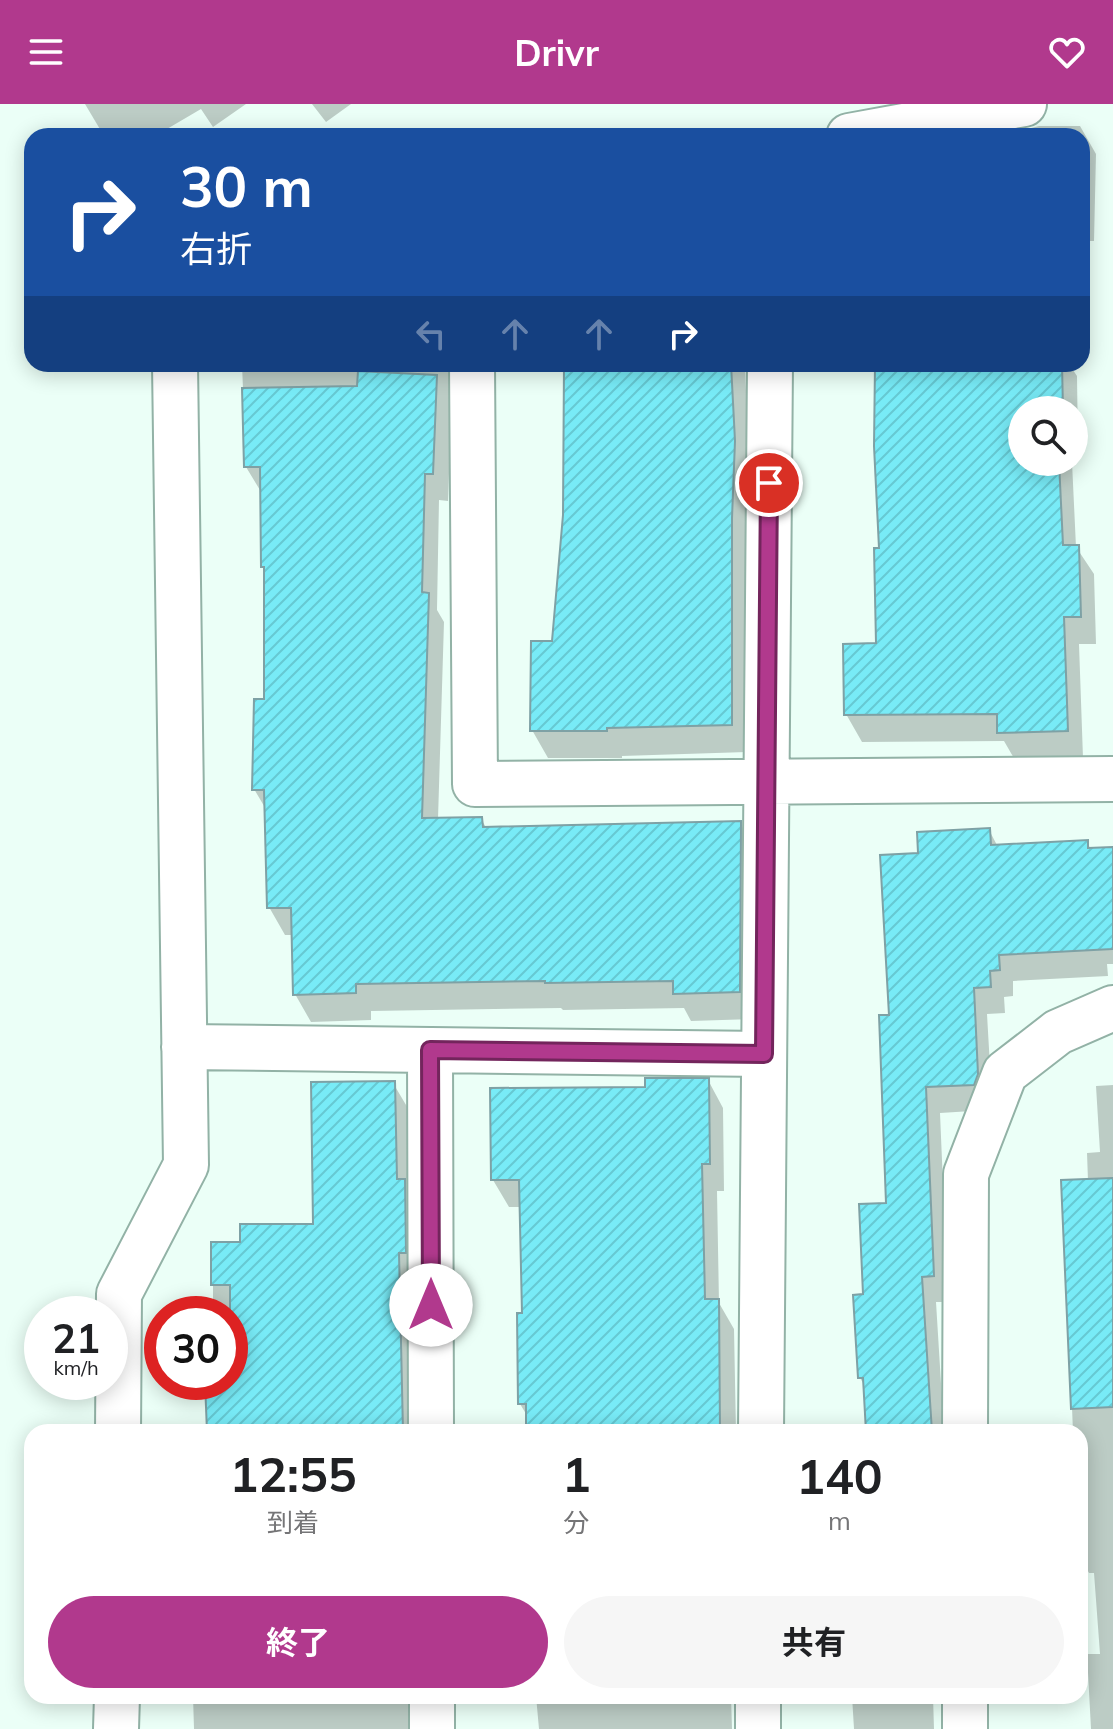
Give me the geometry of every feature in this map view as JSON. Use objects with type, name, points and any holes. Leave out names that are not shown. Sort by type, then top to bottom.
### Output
[{"type":"street","points":[[893,128],[1024,104]]},
{"type":"street","points":[[118,1424],[119,1294],[186,1165],[175,372]]},
{"type":"street","points":[[472,372],[475,784],[1113,779]]},
{"type":"street","points":[[761,1424],[770,372]]},
{"type":"street","points":[[965,1424],[966,1174],[1005,1073],[1058,1032],[1113,1008]]},
{"type":"street","points":[[184,1047],[764,1054]]},
{"type":"street","points":[[430,1050],[431,1424]]},
{"type":"street","points":[[116,1729],[117,1704]]},
{"type":"street","points":[[432,1704],[432,1729]]},
{"type":"street","points":[[758,1704],[758,1729]]},
{"type":"street","points":[[965,1704],[965,1729]]},
{"type":"building","points":[[358,372],[437,375],[433,474],[425,474],[422,592],[429,593],[422,818],[482,817],[483,827],[741,821],[740,992],[673,994],[673,981],[545,981],[356,984],[356,993],[293,995],[291,908],[267,908],[264,790],[252,790],[254,699],[264,699],[264,567],[261,567],[260,467],[244,467],[242,388],[357,386]]},
{"type":"building","points":[[564,372],[731,372],[735,441],[732,725],[530,731],[531,641],[552,641],[563,515]]},
{"type":"building","points":[[875,372],[1062,372],[1063,396],[1008,396],[1008,476],[1060,476],[1063,545],[1079,545],[1081,617],[1064,617],[1068,731],[997,733],[997,714],[844,715],[843,644],[876,643],[874,548],[879,548],[874,446]]},
{"type":"building","points":[[990,828],[991,845],[1088,840],[1088,848],[1113,847],[1113,949],[999,955],[1000,970],[990,971],[991,987],[974,988],[978,1074],[974,1085],[926,1087],[934,1276],[922,1277],[931,1424],[866,1424],[863,1378],[858,1378],[853,1295],[863,1294],[859,1204],[886,1203],[879,1015],[889,1015],[880,855],[918,853],[917,832]]},
{"type":"building","points":[[645,1078],[709,1078],[710,1164],[702,1164],[705,1299],[719,1299],[720,1424],[526,1424],[526,1404],[518,1404],[517,1313],[522,1313],[519,1180],[491,1180],[490,1088],[645,1087]]},
{"type":"building","points":[[395,1081],[397,1179],[405,1179],[406,1253],[399,1253],[403,1424],[207,1424],[206,1400],[248,1400],[248,1296],[230,1296],[230,1285],[211,1285],[211,1242],[240,1242],[240,1224],[313,1224],[311,1082]]},
{"type":"building","points":[[1113,1178],[1113,1407],[1071,1409],[1061,1180]]},
{"type":"route","points":[[431,1305],[430,1050],[764,1054],[769,483]]}]
